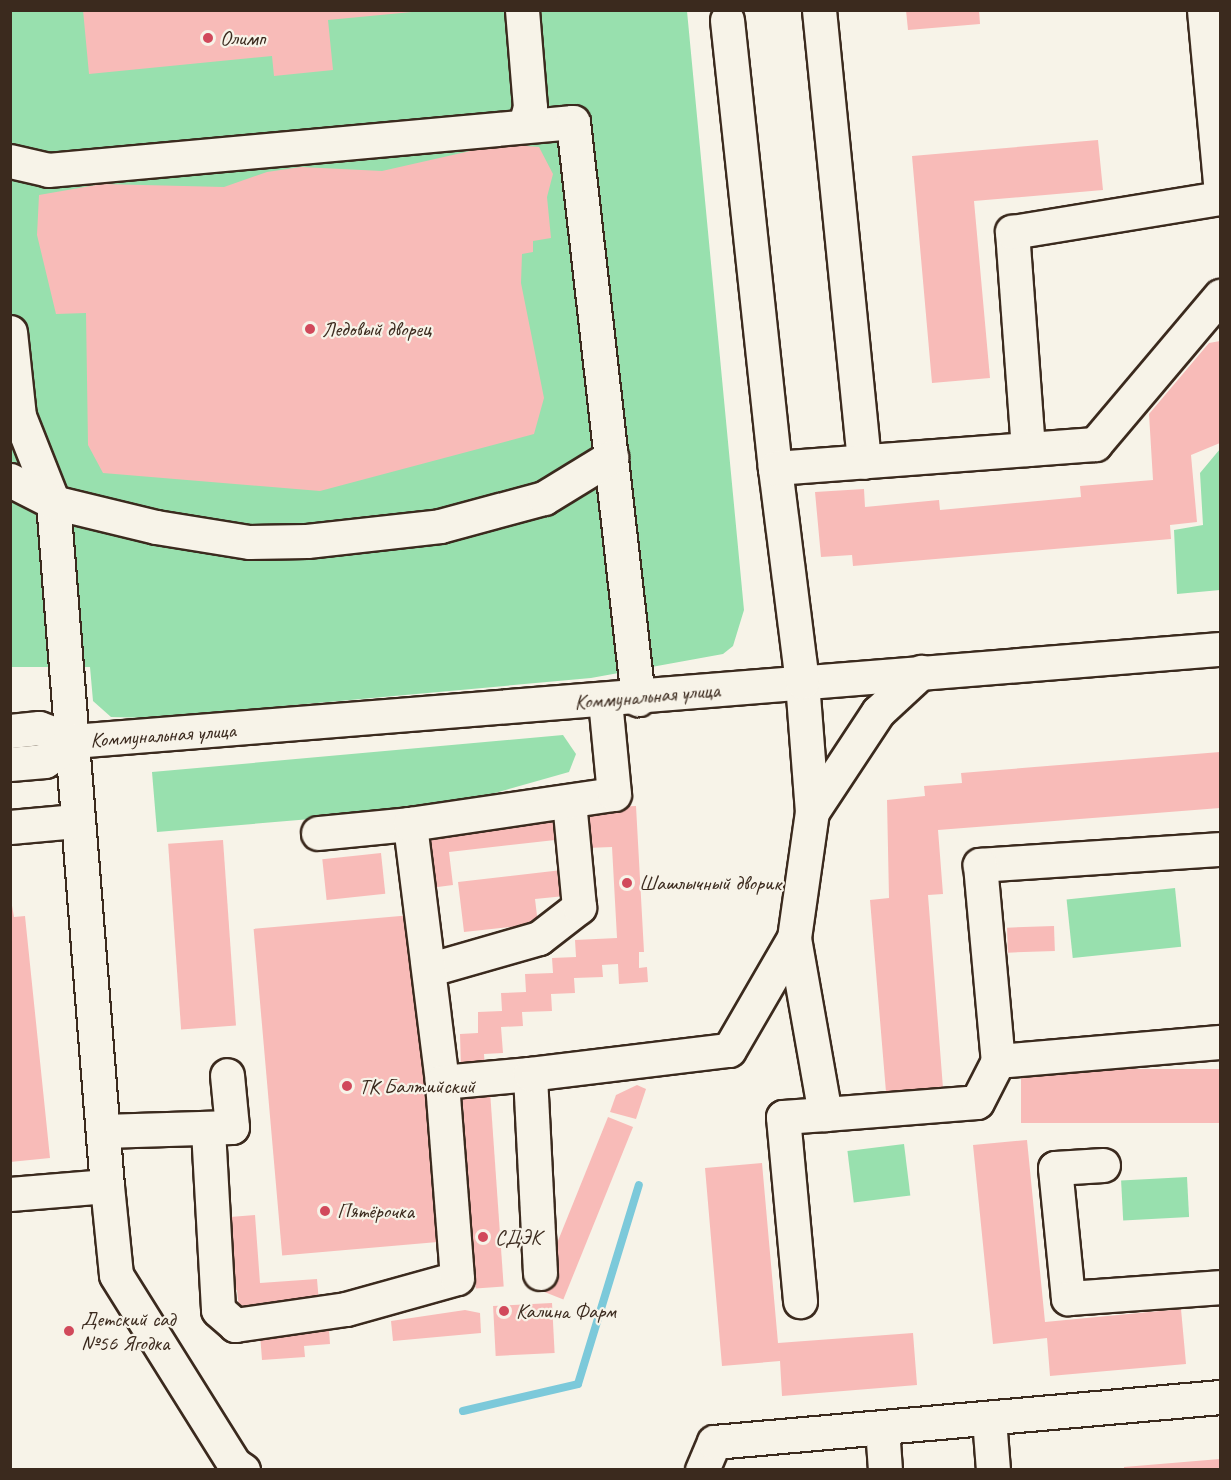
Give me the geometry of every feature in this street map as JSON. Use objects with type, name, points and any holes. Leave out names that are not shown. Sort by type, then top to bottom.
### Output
[{"type":"street","points":[[522,10],[530,107],[525,124]]},
{"type":"street","points":[[819,10],[864,462]]},
{"type":"street","points":[[1204,10],[1221,182]]},
{"type":"street","points":[[727,20],[775,468],[802,682],[812,812],[794,938],[825,1114]]},
{"type":"street","points":[[10,161],[48,170],[525,124],[573,122],[638,699]]},
{"type":"street","points":[[1028,449],[1012,232],[1221,198]]},
{"type":"street","points":[[775,468],[1095,444],[1221,296]]},
{"type":"street","points":[[10,332],[19,416],[53,502],[73,741],[76,821],[116,1275],[234,1464],[243,1470]]},
{"type":"street","points":[[10,480],[53,502],[249,542],[307,541],[440,526],[544,498],[611,457]]},
{"type":"street","name":"Коммунальная улица","points":[[10,730],[39,728],[73,741],[638,699],[802,682],[1221,649]]},
{"type":"street","points":[[812,812],[878,711],[921,672]]},
{"type":"street","points":[[318,833],[410,824],[614,794],[605,700]]},
{"type":"street","name":"Коммунальная улица","points":[[10,764],[45,761],[73,741]]},
{"type":"street","points":[[431,969],[539,938],[579,907],[570,801]]},
{"type":"street","points":[[10,827],[76,821]]},
{"type":"street","points":[[208,1130],[218,1310],[235,1325],[346,1310],[457,1278],[431,969],[410,824]]},
{"type":"street","points":[[800,1300],[783,1117],[976,1101],[998,1061],[980,866],[1221,849]]},
{"type":"street","points":[[442,1082],[531,1074],[729,1050],[794,938]]},
{"type":"street","points":[[998,1061],[1221,1042]]},
{"type":"street","points":[[531,1074],[540,1273]]},
{"type":"street","points":[[103,1131],[232,1128],[227,1075]]},
{"type":"street","points":[[1103,1165],[1055,1168],[1068,1298],[1221,1287]]},
{"type":"street","points":[[10,1194],[107,1186]]},
{"type":"street","points":[[702,1470],[714,1442],[1221,1397]]},
{"type":"street","points":[[989,1419],[993,1470]]},
{"type":"street","points":[[882,1428],[885,1470]]},
{"type":"green space","points":[[10,11],[687,11],[744,610],[733,646],[723,654],[591,678],[152,718],[111,717],[93,701],[90,667],[11,667]]},
{"type":"green space","points":[[1220,449],[1220,590],[1177,594],[1174,530],[1203,525],[1200,473]]},
{"type":"green space","points":[[563,735],[576,754],[569,772],[442,808],[157,832],[152,772]]},
{"type":"green space","points":[[1175,888],[1181,947],[1073,958],[1067,899]]},
{"type":"green space","points":[[904,1144],[910,1196],[854,1203],[847,1151]]},
{"type":"green space","points":[[1187,1177],[1189,1217],[1123,1220],[1121,1180]]},
{"type":"building","name":"Олимп","points":[[83,10],[412,10],[412,12],[328,20],[333,70],[274,76],[272,56],[89,74]]},
{"type":"building","points":[[906,10],[979,10],[980,24],[908,30]]},
{"type":"building","points":[[1098,140],[1103,190],[974,201],[990,378],[932,383],[912,156]]},
{"type":"building","name":"Ледовый дворец","points":[[501,144],[539,147],[553,174],[547,197],[551,238],[533,241],[533,252],[522,254],[521,283],[544,398],[534,434],[320,491],[103,473],[88,445],[86,313],[56,314],[37,235],[39,195],[102,184],[224,187],[267,172],[301,167],[382,171]]},
{"type":"building","points":[[1220,341],[1220,443],[1191,455],[1197,522],[1170,525],[1171,539],[853,566],[852,555],[821,557],[815,492],[864,489],[865,507],[939,500],[940,510],[1081,497],[1080,486],[1153,480],[1149,414],[1209,343]]},
{"type":"building","points":[[1220,752],[1220,808],[938,830],[943,894],[928,895],[943,1088],[886,1092],[870,900],[889,898],[887,800],[925,796],[924,786],[962,783],[961,773]]},
{"type":"building","points":[[636,806],[644,952],[639,952],[639,968],[647,967],[648,982],[619,984],[618,964],[602,965],[603,977],[574,978],[575,993],[551,994],[552,1011],[522,1012],[523,1026],[501,1027],[503,1053],[484,1054],[485,1069],[461,1070],[460,1034],[478,1033],[478,1012],[502,1011],[501,993],[526,992],[525,974],[553,973],[552,958],[576,957],[575,940],[617,938],[612,847],[586,848],[584,808]]},
{"type":"building","points":[[561,813],[564,839],[449,852],[453,885],[430,888],[423,829]]},
{"type":"building","points":[[223,840],[236,1026],[181,1029],[168,844]]},
{"type":"building","points":[[381,853],[385,894],[327,900],[322,859]]},
{"type":"building","points":[[562,870],[565,896],[535,899],[538,924],[464,932],[458,882]]},
{"type":"building","points":[[10,894],[14,917],[25,916],[50,1158],[10,1162]]},
{"type":"building","name":"ТК Балтийский","points":[[412,915],[441,1242],[282,1256],[254,929]]},
{"type":"building","points":[[1054,926],[1055,951],[1008,953],[1007,928]]},
{"type":"building","points":[[1021,1069],[1220,1069],[1220,1123],[1021,1123]]},
{"type":"building","points":[[637,1085],[646,1089],[636,1119],[610,1112],[616,1095]]},
{"type":"building","points":[[490,1091],[504,1287],[476,1288],[462,1093]]},
{"type":"building","points":[[608,1117],[633,1127],[563,1300],[538,1289]]},
{"type":"building","points":[[1027,1140],[1045,1322],[1181,1309],[1186,1364],[1050,1376],[1047,1338],[993,1344],[973,1145]]},
{"type":"building","points":[[762,1163],[778,1343],[913,1333],[917,1385],[782,1396],[780,1361],[722,1366],[705,1168]]},
{"type":"building","points":[[255,1215],[260,1283],[317,1279],[319,1302],[239,1309],[237,1290],[230,1290],[230,1217]]},
{"type":"building","points":[[552,1303],[555,1353],[496,1356],[493,1306]]},
{"type":"building","points":[[465,1310],[480,1313],[481,1333],[393,1341],[391,1321]]},
{"type":"building","points":[[329,1330],[330,1344],[304,1346],[305,1357],[262,1360],[260,1334]]},
{"type":"building","points":[[1220,1459],[1220,1470],[1124,1470],[1124,1467]]},
{"type":"waterway","points":[[463,1411],[578,1384],[639,1185]]},
{"type":"place","name":"Олимп","points":[[208,38]]},
{"type":"place","name":"Ледовый дворец","points":[[310,329]]},
{"type":"place","name":"Шашлычный дворик","points":[[627,883]]},
{"type":"place","name":"ТК Балтийский","points":[[347,1086]]},
{"type":"place","name":"Пятёрочка","points":[[325,1211]]},
{"type":"place","name":"СДЭК","points":[[483,1237]]},
{"type":"place","name":"Калина Фарм","points":[[504,1311]]},
{"type":"place","name":"Детский сад №56 Ягодка","points":[[69,1331]]}]
